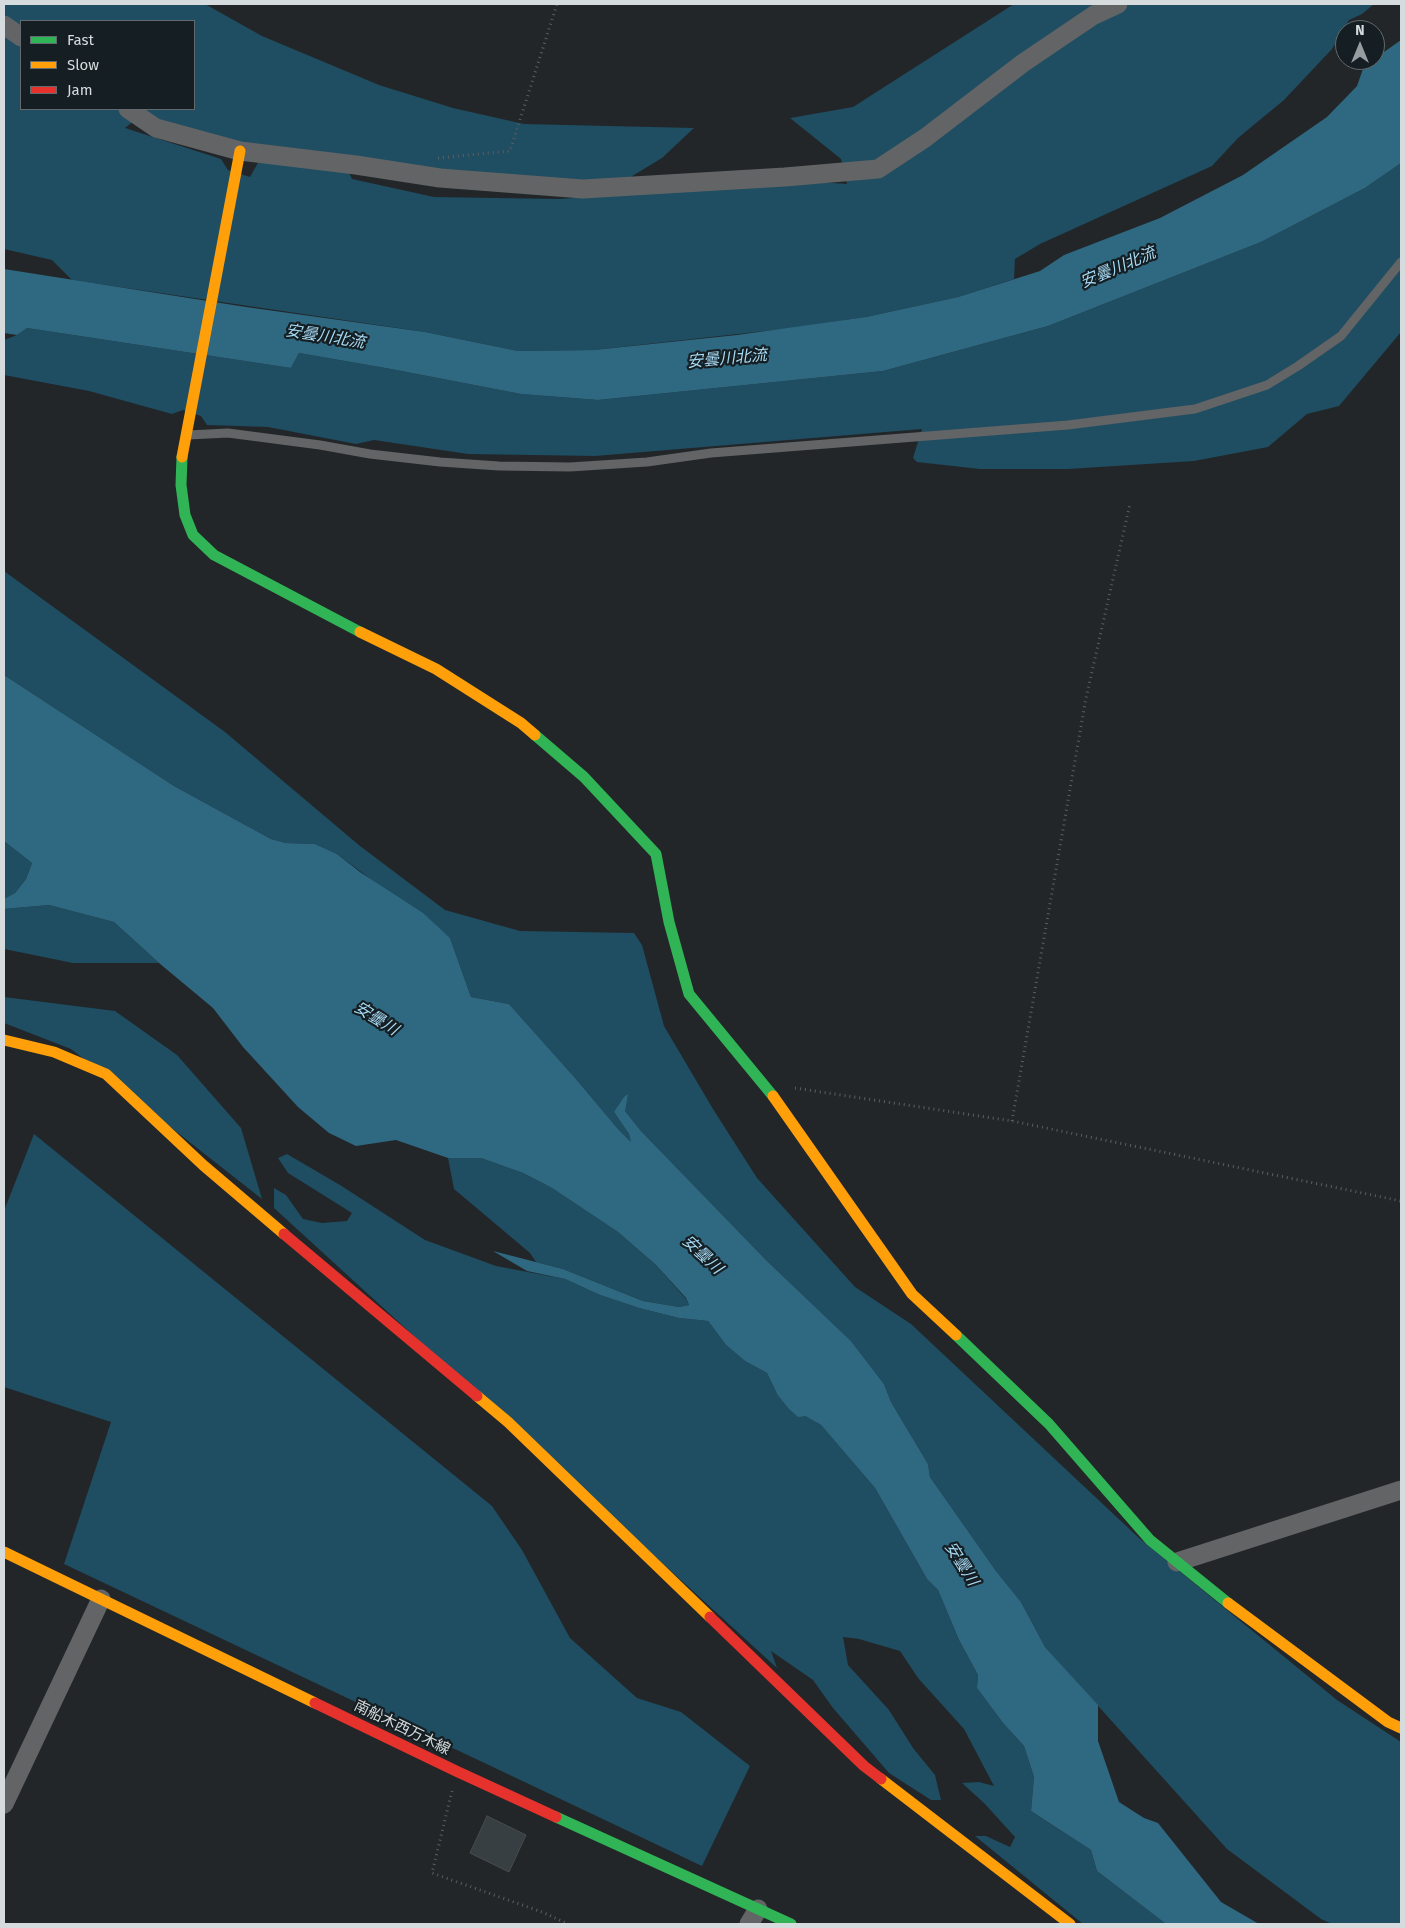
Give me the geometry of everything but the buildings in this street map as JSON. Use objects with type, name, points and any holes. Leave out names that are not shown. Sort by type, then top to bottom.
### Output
[{"type":"street","points":[[129,110],[156,128],[239,160],[356,165],[440,178],[583,189],[785,177],[878,169],[925,138],[1023,63],[1094,16],[1118,4]]},
{"type":"street","points":[[4,26],[20,36]]},
{"type":"street","points":[[239,160],[182,456],[181,485],[185,515],[193,536],[214,555],[359,632],[436,669],[521,724],[584,777],[656,854],[669,922],[689,994],[764,1083],[912,1294],[1048,1424],[1150,1540],[1219,1596],[1388,1722],[1401,1728]]},
{"type":"street","points":[[4,1040],[54,1052],[106,1074],[203,1165],[508,1422],[864,1766],[1070,1924]]},
{"type":"street","points":[[1177,1562],[1401,1490]]},
{"type":"street","name":"南船木西万木線","points":[[4,1552],[754,1917],[791,1924]]},
{"type":"street","points":[[4,1804],[101,1599]]},
{"type":"lane","points":[[186,435],[228,433],[320,445],[370,454],[440,462],[499,466],[570,467],[1068,425],[1195,409],[1267,385],[1341,336],[1401,262]]},
{"type":"path","points":[[433,158],[510,151],[557,4]]},
{"type":"path","points":[[1012,1121],[1086,698],[1130,504]]},
{"type":"path","points":[[793,1087],[1012,1121],[1401,1201]]},
{"type":"path","points":[[456,1771],[432,1873],[542,1912],[568,1924]]},
{"type":"shaded area","points":[[4,4],[205,4],[262,36],[379,85],[453,108],[524,124],[694,128],[662,158],[624,181],[510,179],[342,158],[352,179],[434,197],[558,199],[819,182],[847,184],[841,159],[790,118],[853,107],[1014,4],[1105,4],[1107,15],[1131,4],[1374,4],[1362,14],[1349,20],[1335,20],[1335,44],[1332,49],[1284,100],[1238,138],[1212,166],[1040,244],[1015,259],[1014,279],[958,297],[866,317],[792,328],[594,350],[518,351],[425,332],[72,280],[52,260],[4,249]],"holes":[[[135,120],[264,152],[250,177],[228,170],[221,159],[125,128]]]},
{"type":"shaded area","points":[[1401,163],[1401,332],[1339,406],[1307,414],[1268,447],[1194,461],[1068,469],[980,469],[917,462],[913,458],[922,429],[595,456],[468,454],[374,440],[356,444],[268,427],[207,425],[201,416],[183,410],[172,414],[89,391],[4,375],[4,340],[17,335],[27,328],[291,368],[299,353],[521,394],[598,400],[883,371],[1048,326],[1261,242],[1365,188]]},
{"type":"shaded area","points":[[4,571],[225,732],[360,846],[445,910],[520,931],[634,933],[642,945],[664,1026],[713,1109],[757,1178],[855,1287],[911,1324],[1139,1538],[1337,1700],[1401,1742],[1401,1924],[1332,1924],[1321,1919],[1227,1849],[1045,1647],[1021,1602],[996,1571],[930,1477],[928,1464],[891,1402],[884,1384],[851,1341],[767,1261],[641,1131],[625,1111],[614,1112],[629,1134],[632,1143],[509,1004],[471,997],[450,938],[337,854],[315,844],[286,843],[271,839],[174,786],[4,675]]},
{"type":"shaded area","points":[[4,841],[32,863],[26,879],[15,893],[5,899]]},
{"type":"shaded area","points":[[49,905],[114,922],[159,963],[73,963],[4,949],[4,909]]},
{"type":"shaded area","points":[[4,997],[115,1011],[177,1055],[241,1128],[262,1199],[71,1049],[4,1023]]},
{"type":"shaded area","points":[[34,1134],[492,1506],[522,1550],[570,1638],[637,1698],[681,1712],[750,1766],[702,1866],[64,1564],[111,1422],[4,1387],[4,1211]]},
{"type":"shaded area","points":[[287,1154],[340,1185],[425,1240],[496,1266],[565,1279],[600,1295],[639,1308],[679,1318],[708,1321],[726,1345],[745,1361],[767,1373],[777,1394],[805,1416],[821,1425],[875,1488],[927,1579],[938,1590],[959,1640],[978,1675],[977,1688],[1003,1723],[1024,1746],[1034,1777],[1031,1811],[1091,1850],[1097,1871],[1166,1924],[1083,1924],[975,1836],[986,1836],[1010,1847],[1015,1837],[984,1803],[962,1783],[979,1782],[994,1786],[964,1729],[918,1678],[900,1651],[859,1639],[843,1637],[848,1665],[889,1710],[913,1748],[935,1775],[941,1800],[931,1800],[889,1773],[833,1708],[813,1680],[771,1651],[777,1668],[274,1208],[274,1188],[286,1195],[303,1219],[322,1223],[347,1221],[352,1213],[288,1173],[278,1158]]},
{"type":"shaded area","points":[[448,1158],[481,1158],[523,1173],[552,1188],[618,1232],[656,1265],[686,1299],[689,1305],[679,1307],[643,1301],[563,1269],[536,1262],[530,1253],[454,1189]]},
{"type":"water","name":"安曇川北流","points":[[1401,40],[1401,163],[1365,188],[1261,242],[1048,326],[883,371],[598,400],[521,394],[299,353],[291,368],[27,328],[17,335],[4,333],[4,269],[246,307],[425,332],[518,351],[594,350],[737,335],[866,317],[958,297],[1040,271],[1064,255],[1160,218],[1243,175],[1327,117],[1357,86],[1363,70],[1385,70],[1385,51]]},
{"type":"water","name":"安曇川","points":[[4,675],[174,786],[271,839],[286,843],[315,844],[337,854],[360,872],[423,913],[450,938],[471,997],[509,1004],[631,1142],[629,1134],[614,1112],[628,1094],[625,1111],[641,1131],[767,1261],[851,1341],[884,1384],[891,1402],[928,1464],[930,1477],[996,1571],[1021,1602],[1045,1647],[1098,1705],[1098,1741],[1119,1802],[1144,1818],[1158,1823],[1221,1902],[1259,1924],[1166,1924],[1097,1871],[1091,1850],[1031,1811],[1034,1777],[1024,1746],[1003,1723],[977,1688],[978,1675],[959,1640],[938,1590],[927,1579],[875,1488],[821,1425],[805,1416],[798,1417],[789,1409],[777,1394],[767,1373],[745,1361],[726,1345],[708,1321],[679,1318],[639,1308],[600,1295],[565,1279],[527,1271],[493,1251],[563,1269],[643,1301],[679,1307],[689,1305],[686,1298],[656,1265],[618,1232],[552,1188],[523,1173],[481,1158],[448,1158],[396,1140],[356,1146],[329,1133],[298,1107],[243,1047],[213,1008],[114,922],[49,905],[4,909],[4,899],[15,893],[26,879],[32,863],[4,841]]},
{"type":"traffic: fast","points":[[182,457],[181,485],[185,515],[193,535],[214,555],[360,632]]},
{"type":"traffic: fast","points":[[535,735],[584,777],[656,854],[669,922],[689,994],[773,1096]]},
{"type":"traffic: fast","points":[[956,1335],[1049,1424],[1150,1540],[1228,1603]]},
{"type":"traffic: fast","points":[[556,1817],[791,1924]]},
{"type":"traffic: slow","points":[[182,457],[240,151]]},
{"type":"traffic: slow","points":[[360,632],[436,669],[521,723],[535,735]]},
{"type":"traffic: slow","points":[[4,1040],[54,1052],[106,1074],[203,1165],[284,1234]]},
{"type":"traffic: slow","points":[[773,1096],[912,1294],[956,1335]]},
{"type":"traffic: slow","points":[[477,1396],[508,1422],[710,1617]]},
{"type":"traffic: slow","points":[[4,1552],[315,1703]]},
{"type":"traffic: slow","points":[[1228,1603],[1388,1722],[1401,1728]]},
{"type":"traffic: slow","points":[[881,1779],[1070,1924]]},
{"type":"traffic: jam","points":[[284,1234],[477,1396]]},
{"type":"traffic: jam","points":[[710,1617],[864,1766],[881,1779]]},
{"type":"traffic: jam","points":[[315,1703],[556,1817]]}]
